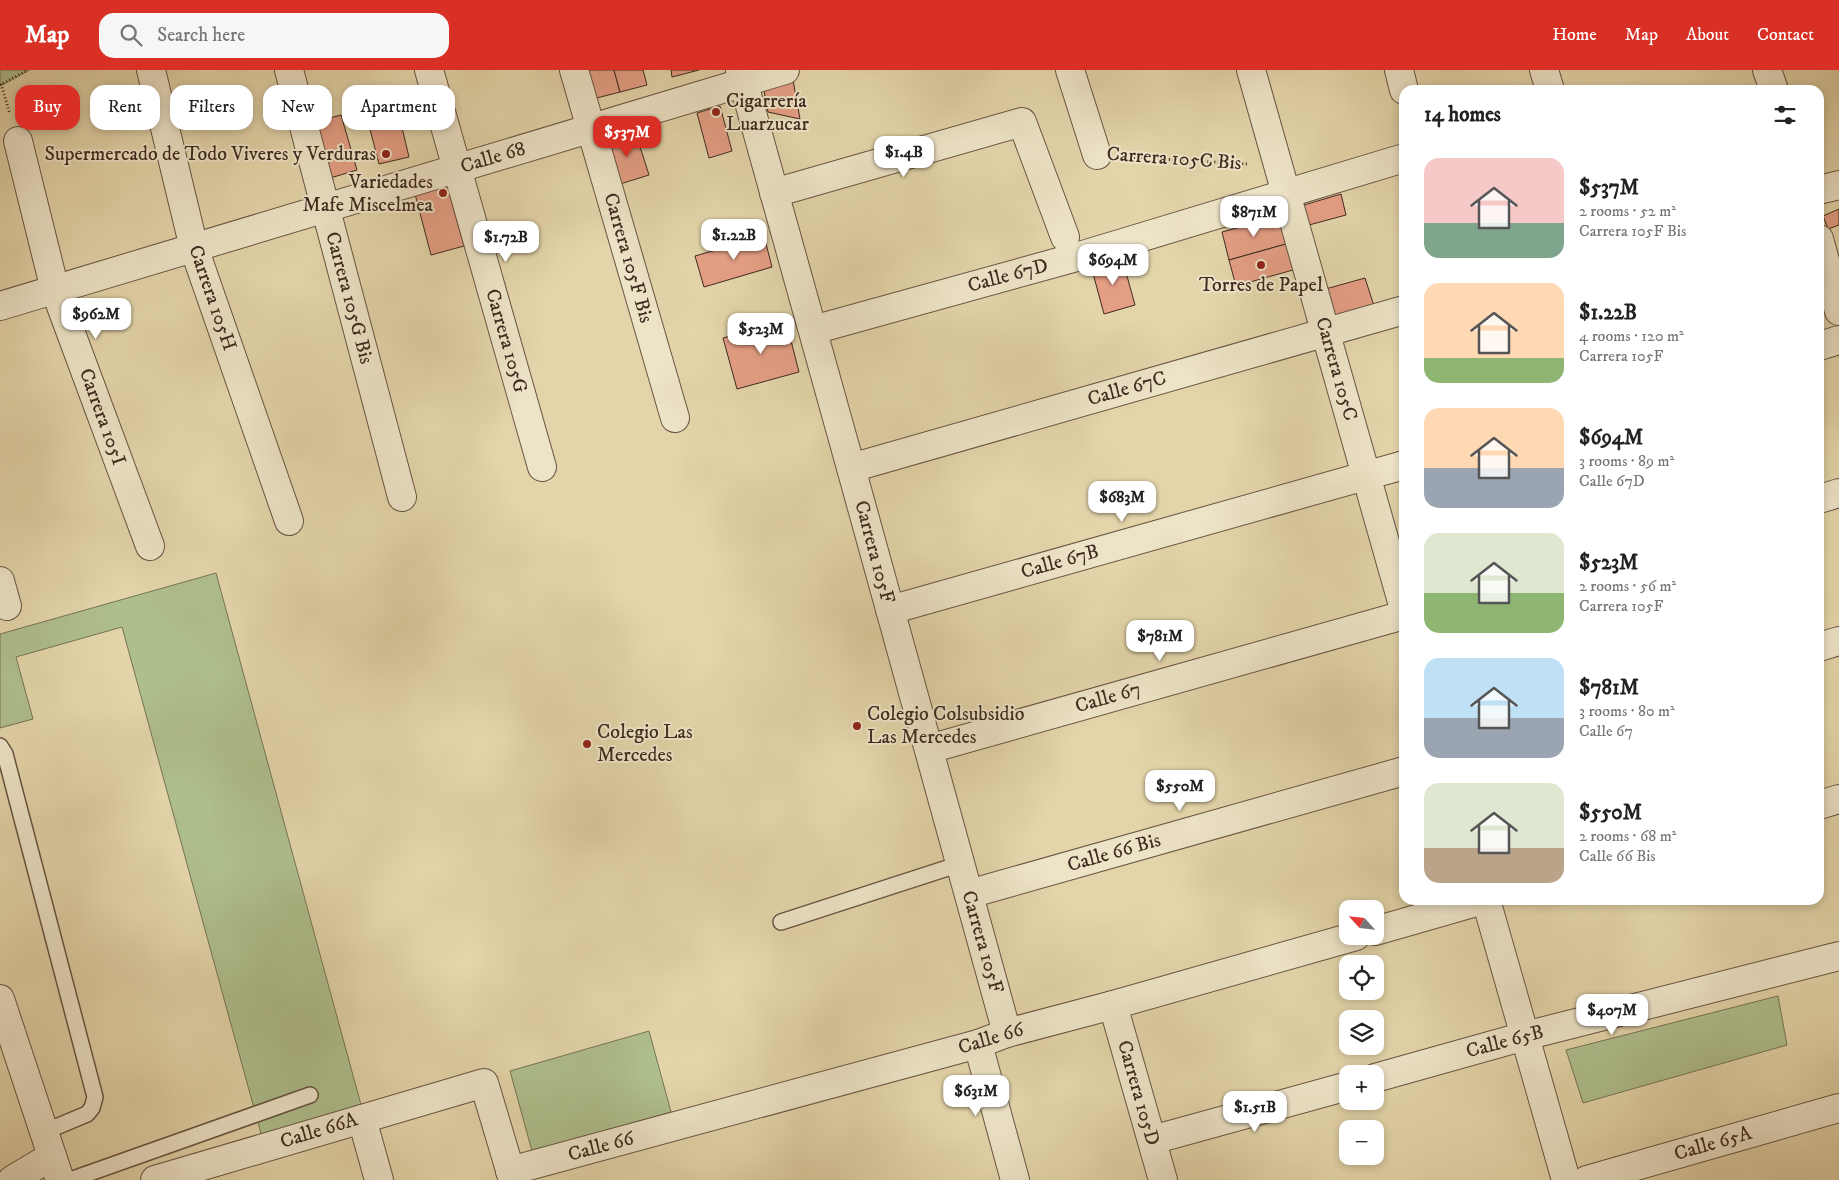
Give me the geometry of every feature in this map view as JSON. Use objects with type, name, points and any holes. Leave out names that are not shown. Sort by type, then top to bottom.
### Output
[{"type":"street","name":"Carrera 105H","points":[[151,70],[194,248],[289,521]]},
{"type":"street","name":"Carrera 105G Bis","points":[[289,70],[402,497]]},
{"type":"street","name":"Carrera 105G","points":[[429,70],[542,467]]},
{"type":"street","name":"Carrera 105F Bis","points":[[574,70],[675,418]]},
{"type":"street","name":"Calle 68","points":[[0,306],[590,128],[742,76],[785,70]]},
{"type":"street","name":"Carrera 105C Bis","points":[[1070,70],[1097,155]]},
{"type":"street","name":"Carrera 105C","points":[[1251,70],[1399,592]]},
{"type":"street","points":[[1398,70],[1402,85]]},
{"type":"street","points":[[1544,70],[1548,85]]},
{"type":"street","points":[[1768,70],[1772,85]]},
{"type":"street","name":"Carrera 105F","points":[[742,76],[1008,1033]]},
{"type":"street","points":[[774,193],[1022,122],[1065,237]]},
{"type":"street","name":"Carrera 105I","points":[[18,141],[55,290],[150,546]]},
{"type":"street","name":"Calle 67D","points":[[812,330],[1072,258],[1399,160]]},
{"type":"street","points":[[1824,189],[1839,185]]},
{"type":"street","points":[[1824,257],[1839,311]]},
{"type":"street","name":"Calle 67C","points":[[851,468],[1399,311]]},
{"type":"street","points":[[1824,344],[1839,340]]},
{"type":"street","name":"Calle 67B","points":[[890,610],[1399,466]]},
{"type":"street","points":[[1824,497],[1839,493]]},
{"type":"street","name":"Calle 67","points":[[928,749],[1399,616]]},
{"type":"street","points":[[1824,646],[1839,641]]},
{"type":"street","name":"Calle 66 Bis","points":[[969,894],[1399,772]]},
{"type":"street","points":[[1824,804],[1839,800]]},
{"type":"street","points":[[1384,928],[1466,905]]},
{"type":"street","points":[[1486,905],[1566,1180]]},
{"type":"street","name":"Calle 66","points":[[512,1176],[978,1044],[1008,1033],[1113,1006],[1339,941]]},
{"type":"street","name":"Calle 65B","points":[[1384,1075],[1525,1036],[1839,956]]},
{"type":"street","points":[[1,1004],[52,1156],[12,1180]]},
{"type":"street","name":"Carrera 105D","points":[[1113,1006],[1163,1180]]},
{"type":"street","points":[[978,1044],[1015,1180]]},
{"type":"street","name":"Calle 66A","points":[[155,1180],[217,1171],[362,1119],[484,1083],[512,1176]]},
{"type":"street","points":[[1152,1140],[1339,1088]]},
{"type":"street","name":"Calle 65A","points":[[1587,1180],[1839,1108]]},
{"type":"street","points":[[362,1119],[379,1180]]},
{"type":"lane","points":[[0,746],[5,754],[94,1097],[92,1108],[52,1156]]},
{"type":"lane","points":[[781,922],[960,864]]},
{"type":"lane","points":[[70,1180],[310,1095]]},
{"type":"path","points":[[0,85],[28,70]]},
{"type":"path","name":"Carrera 105C Bis","points":[[1097,155],[1278,166]]},
{"type":"green space","points":[[0,70],[29,70],[0,86]]},
{"type":"green space","points":[[216,573],[363,1112],[263,1141],[122,627],[16,657],[33,719],[0,728],[0,634]]},
{"type":"green space","points":[[1778,996],[1787,1045],[1583,1103],[1566,1050]]},
{"type":"green space","points":[[649,1031],[671,1112],[532,1151],[510,1071]]},
{"type":"building","points":[[577,70],[614,70],[620,92],[585,101]]},
{"type":"building","points":[[614,70],[643,70],[647,85],[620,92]]},
{"type":"building","points":[[671,70],[699,70],[672,77]]},
{"type":"building","points":[[793,80],[800,119],[768,112],[763,86]]},
{"type":"building","points":[[720,106],[732,151],[709,158],[697,113]]},
{"type":"building","points":[[341,115],[342,130],[345,130],[357,170],[327,179],[313,130],[332,130],[332,117]]},
{"type":"building","points":[[370,130],[403,130],[409,157],[379,164]]},
{"type":"building","points":[[635,131],[649,175],[620,184],[606,140]]},
{"type":"building","points":[[447,185],[464,246],[431,255],[415,194]]},
{"type":"building","points":[[1341,194],[1346,215],[1309,225],[1304,205]]},
{"type":"building","points":[[1839,209],[1839,225],[1828,229],[1824,216]]},
{"type":"building","points":[[1278,217],[1286,244],[1229,260],[1222,232]]},
{"type":"building","points":[[764,236],[772,267],[704,287],[695,256]]},
{"type":"building","name":"Torres de Papel","points":[[1286,244],[1293,270],[1236,286],[1229,260]]},
{"type":"building","points":[[1122,258],[1135,305],[1104,314],[1091,266]]},
{"type":"building","points":[[1365,278],[1374,306],[1331,319],[1322,290]]},
{"type":"building","points":[[786,321],[799,372],[737,389],[723,338]]},
{"type":"place","name":"Cigarrería Luarzucar","points":[[716,112]]},
{"type":"place","name":"Supermercado de Todo Viveres y Verduras","points":[[386,154]]},
{"type":"place","name":"Variedades Mafe Miscelmea","points":[[443,193]]},
{"type":"place","name":"Torres de Papel","points":[[1261,265]]},
{"type":"place","name":"Colegio Colsubsidio Las Mercedes","points":[[857,726]]},
{"type":"place","name":"Colegio Las Mercedes","points":[[587,744]]}]
